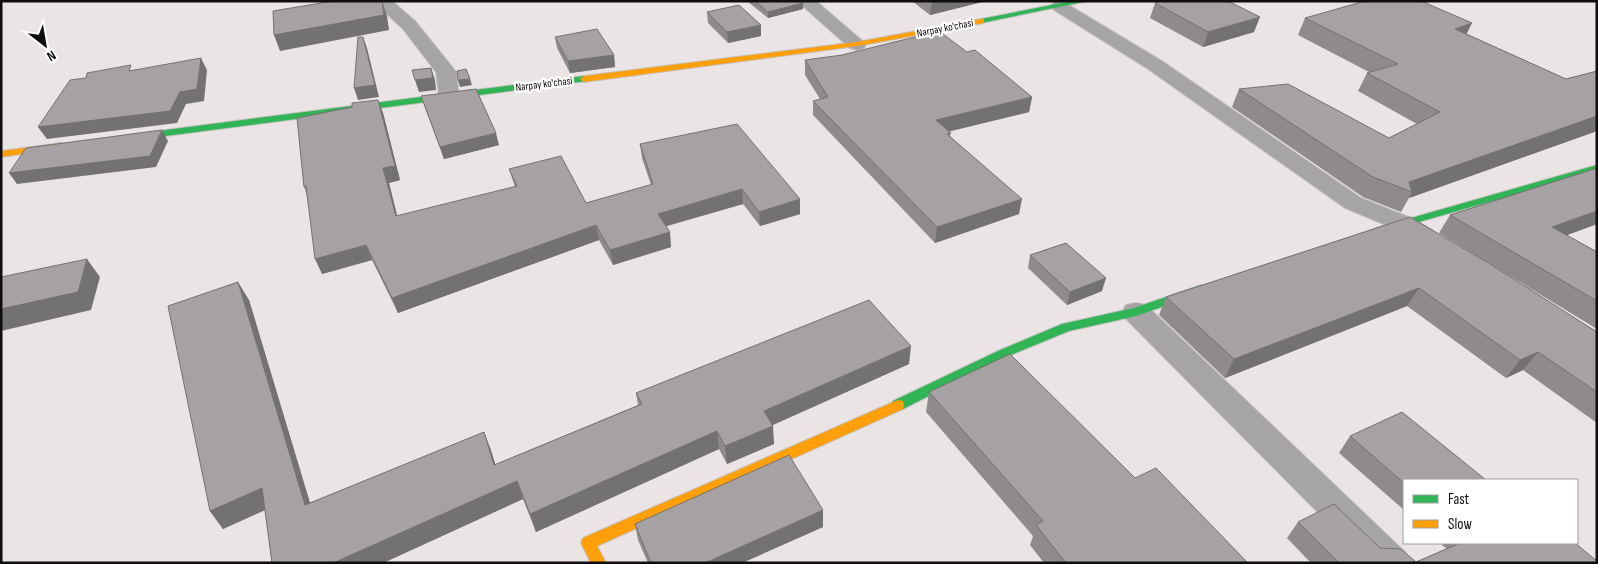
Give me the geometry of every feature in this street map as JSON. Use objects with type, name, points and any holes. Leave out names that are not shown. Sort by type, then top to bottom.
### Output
[{"type":"main road","name":"Narpay ko'chasi","points":[[118,139],[856,44],[1085,1]]},
{"type":"main road","points":[[1,154],[69,145]]},
{"type":"main road","points":[[1365,235],[1597,168]]},
{"type":"main road","points":[[599,563],[588,543],[873,417],[1002,354],[1066,328],[1136,312],[1152,304],[1217,283]]},
{"type":"street","points":[[381,1],[409,25],[446,72],[449,96]]},
{"type":"street","points":[[805,1],[856,44]]},
{"type":"street","points":[[1060,6],[1155,64],[1353,203],[1402,223],[1441,247]]},
{"type":"street","points":[[1136,312],[1392,563]]},
{"type":"building","points":[[333,1],[382,1],[384,15],[274,35],[273,11]]},
{"type":"building","points":[[755,1],[801,1],[803,3],[768,12]]},
{"type":"building","points":[[1160,1],[1228,1],[1260,17],[1208,32],[1155,3]]},
{"type":"building","points":[[1365,1],[1421,1],[1472,23],[1455,29],[1566,79],[1597,71],[1597,116],[1409,182],[1412,192],[1373,177],[1239,89],[1288,84],[1389,138],[1440,112],[1367,73],[1398,64],[1305,18]]},
{"type":"building","points":[[739,5],[761,25],[727,32],[707,12]]},
{"type":"building","points":[[597,29],[614,55],[568,61],[555,37]]},
{"type":"building","points":[[939,31],[967,52],[975,50],[1032,97],[936,120],[951,133],[947,134],[1022,199],[937,227],[813,101],[828,97],[805,60],[842,55]]},
{"type":"building","points":[[358,37],[363,37],[375,85],[354,88]]},
{"type":"building","points":[[201,58],[197,89],[180,92],[170,111],[38,127],[70,80],[86,78],[87,73],[131,65],[129,71]]},
{"type":"building","points":[[431,68],[433,78],[415,80],[412,70]]},
{"type":"building","points":[[466,69],[470,79],[458,80],[457,71]]},
{"type":"building","points":[[476,89],[496,133],[440,147],[421,96]]},
{"type":"building","points":[[378,100],[395,166],[383,168],[396,216],[517,186],[509,169],[561,156],[586,203],[653,184],[640,144],[737,124],[800,199],[759,212],[742,189],[658,214],[670,232],[610,250],[596,225],[392,298],[366,245],[315,259],[306,186],[304,187],[297,118],[352,107],[352,103]]},
{"type":"building","points":[[162,130],[150,156],[9,173],[26,148]]},
{"type":"building","points":[[1597,168],[1597,211],[1552,227],[1597,252],[1597,301],[1450,215]]},
{"type":"building","points":[[1410,217],[1490,264],[1597,332],[1597,392],[1538,352],[1520,360],[1419,288],[1234,359],[1166,297]]},
{"type":"building","points":[[1066,243],[1106,278],[1070,292],[1030,255]]},
{"type":"building","points":[[87,259],[78,292],[1,309],[1,277]]},
{"type":"building","points":[[238,282],[305,505],[484,432],[494,465],[642,404],[636,393],[869,300],[911,346],[764,411],[773,426],[725,446],[717,431],[530,514],[517,481],[333,563],[272,563],[262,488],[210,511],[168,306]]},
{"type":"building","points":[[1010,354],[1135,478],[1156,468],[1248,563],[1066,563],[1036,525],[1043,521],[929,392]]},
{"type":"building","points":[[1402,412],[1485,479],[1403,479],[1403,482],[1350,436]]},
{"type":"building","points":[[789,455],[823,510],[705,563],[651,563],[635,524]]},
{"type":"building","points":[[1334,504],[1380,548],[1401,549],[1416,562],[1458,544],[1576,544],[1597,563],[1339,563],[1298,522]]},
{"type":"traffic: fast","points":[[981,21],[1085,1]]},
{"type":"traffic: fast","points":[[127,138],[584,79]]},
{"type":"traffic: fast","points":[[1380,230],[1597,168]]},
{"type":"traffic: fast","points":[[898,405],[1002,354],[1066,327],[1136,312],[1201,289]]},
{"type":"traffic: slow","points":[[584,79],[857,44],[981,21]]},
{"type":"traffic: slow","points":[[1,154],[62,146]]},
{"type":"traffic: slow","points":[[599,563],[588,543],[898,405]]}]
